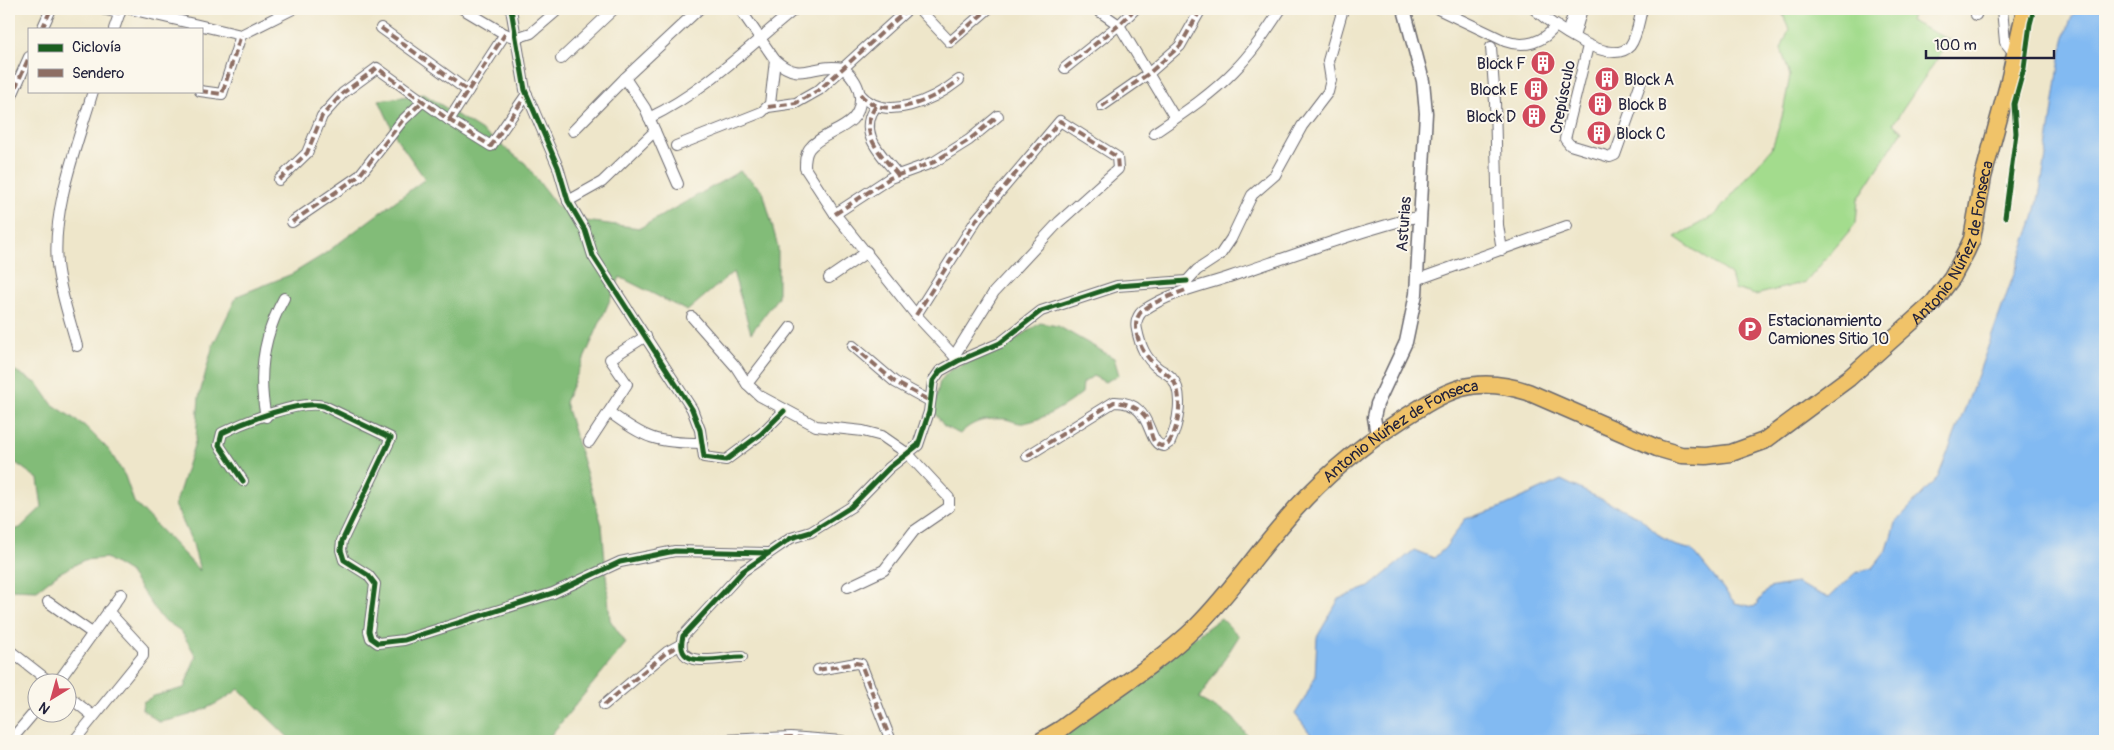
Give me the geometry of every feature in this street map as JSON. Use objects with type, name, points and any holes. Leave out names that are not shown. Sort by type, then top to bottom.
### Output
[{"type":"main road","name":"Antonio Núñez de Fonseca","points":[[1041,741],[1061,729],[1187,634],[1206,616],[1311,493],[1335,469],[1377,435],[1440,394],[1458,388],[1488,384],[1508,386],[1528,392],[1669,452],[1694,456],[1719,456],[1742,450],[1764,441],[1850,378],[1923,313],[1952,278],[1972,239],[1988,143],[2009,81],[2013,56],[2025,9]]},
{"type":"street","points":[[42,28],[51,9]]},
{"type":"street","points":[[101,9],[124,10],[241,35],[293,9]]},
{"type":"street","points":[[463,9],[505,34],[516,38],[531,33],[559,9]]},
{"type":"street","points":[[511,9],[527,94],[558,167],[568,201],[584,230],[593,256],[692,409],[704,457],[726,460],[761,434],[784,411]]},
{"type":"street","points":[[561,59],[614,9]]},
{"type":"street","points":[[573,131],[625,78],[699,9]]},
{"type":"street","points":[[740,9],[775,60],[787,70],[798,73],[823,67],[843,68],[856,82],[860,94],[856,116],[846,126],[813,145],[805,158],[805,168],[835,214],[916,315],[956,358]]},
{"type":"street","points":[[649,118],[678,104],[723,71],[795,9]]},
{"type":"street","points":[[676,146],[753,117],[768,107],[788,106],[804,100],[819,90],[908,9]]},
{"type":"street","points":[[919,9],[950,42],[988,9]]},
{"type":"street","points":[[1096,9],[1118,25],[1175,118]]},
{"type":"street","points":[[1064,68],[1135,9]]},
{"type":"street","points":[[1102,106],[1148,74],[1180,46],[1201,9]]},
{"type":"street","points":[[1154,133],[1210,93],[1234,71],[1255,47],[1281,9]]},
{"type":"street","points":[[1027,456],[1114,402],[1123,403],[1140,411],[1149,422],[1155,443],[1161,446],[1168,444],[1176,422],[1177,389],[1170,376],[1157,367],[1144,352],[1136,322],[1140,314],[1146,309],[1188,285],[1197,270],[1220,255],[1231,240],[1252,195],[1275,176],[1302,126],[1328,92],[1330,80],[1328,60],[1343,9]]},
{"type":"street","name":"Asturias","points":[[1377,435],[1374,417],[1376,404],[1407,338],[1414,308],[1416,280],[1426,102],[1404,9]]},
{"type":"street","points":[[1438,9],[1505,41],[1516,44],[1538,41],[1546,36],[1556,25]]},
{"type":"street","points":[[1534,9],[1588,46],[1612,52],[1627,48],[1632,42],[1642,9]]},
{"type":"street","points":[[1571,35],[1575,9]]},
{"type":"street","points":[[1571,35],[1582,9]]},
{"type":"street","points":[[2002,9],[2005,42],[2013,56]]},
{"type":"street","points":[[115,28],[124,10]]},
{"type":"street","points":[[381,28],[468,91]]},
{"type":"street","points":[[449,120],[505,34]]},
{"type":"street","points":[[202,91],[222,94],[241,35]]},
{"type":"street","name":"Crepúsculo","points":[[1588,46],[1566,136],[1568,144],[1610,157],[1615,156],[1642,79]]},
{"type":"street","points":[[1491,47],[1495,102],[1498,225],[1502,250]]},
{"type":"street","points":[[10,100],[28,59]]},
{"type":"street","points":[[768,107],[770,104],[775,60]]},
{"type":"street","points":[[279,180],[307,153],[322,116],[348,89],[377,68],[449,120],[491,146],[527,94]]},
{"type":"street","points":[[625,78],[649,118],[678,184]]},
{"type":"street","points":[[860,94],[876,106],[894,107],[924,100],[940,93],[959,80]]},
{"type":"street","points":[[77,346],[57,264],[57,240],[61,208],[92,92]]},
{"type":"street","points":[[292,222],[359,176],[402,121],[423,101]]},
{"type":"street","points":[[876,106],[868,122],[870,138],[898,175]]},
{"type":"street","points":[[835,214],[898,175],[934,162],[969,140],[998,116]]},
{"type":"street","points":[[916,315],[977,219],[1060,121],[1117,157],[1118,169],[1059,222],[994,292],[956,358]]},
{"type":"street","points":[[568,201],[602,182],[655,131]]},
{"type":"street","points":[[742,657],[696,661],[682,652],[680,645],[683,636],[743,571],[791,538],[811,532],[851,507],[889,468],[918,445],[929,412],[932,381],[940,371],[956,358],[1000,343],[1041,312],[1095,292],[1127,284],[1188,285],[1221,280],[1380,226],[1420,216]]},
{"type":"street","points":[[1416,280],[1567,226]]},
{"type":"street","points":[[829,278],[867,252]]},
{"type":"street","points":[[266,416],[262,388],[262,359],[268,333],[284,298]]},
{"type":"street","points":[[692,317],[736,368],[747,384],[760,396],[784,411],[816,426],[863,431],[882,436],[908,454],[949,498],[949,507],[914,531],[884,570],[848,587]]},
{"type":"street","points":[[747,384],[792,327]]},
{"type":"street","points":[[589,442],[627,384],[610,359],[646,336]]},
{"type":"street","points":[[853,346],[895,382],[930,401]]},
{"type":"street","points":[[243,480],[219,445],[222,433],[301,405],[318,404],[391,438],[342,541],[341,550],[344,560],[371,577],[375,584],[369,631],[371,638],[378,643],[404,640],[553,593],[620,562],[675,551],[768,553]]},
{"type":"street","points":[[608,412],[636,432],[654,440],[671,443],[702,443]]},
{"type":"street","points":[[65,672],[121,594]]},
{"type":"street","points":[[48,602],[92,633]]},
{"type":"street","points":[[74,741],[143,656],[143,649],[108,612]]},
{"type":"street","points":[[604,705],[667,652],[680,645]]},
{"type":"street","points":[[9,650],[37,672]]},
{"type":"street","points":[[818,670],[856,663],[861,664],[892,741]]},
{"type":"street","points":[[78,704],[93,716]]},
{"type":"street","points":[[11,734],[28,718]]},
{"type":"street","points":[[726,740],[791,737],[842,741]]},
{"type":"green space","points":[[1781,9],[1914,9],[1910,21],[1950,40],[1893,124],[1902,131],[1858,199],[1856,223],[1806,282],[1755,295],[1735,289],[1731,275],[1675,237],[1715,215],[1772,148],[1782,117],[1790,76],[1781,49],[1789,30]]},
{"type":"green space","points":[[424,94],[482,131],[525,163],[556,205],[585,221],[640,228],[740,171],[763,191],[778,247],[778,297],[751,333],[733,272],[687,311],[620,277],[565,402],[602,525],[610,620],[626,643],[546,741],[292,741],[239,689],[201,711],[159,722],[142,709],[143,702],[154,696],[184,688],[196,656],[181,631],[161,618],[129,572],[106,558],[84,560],[59,573],[37,590],[9,589],[9,531],[20,528],[42,507],[38,479],[9,458],[9,361],[12,369],[38,384],[52,404],[85,426],[109,450],[125,476],[134,502],[200,571],[193,544],[175,505],[196,439],[199,397],[213,345],[237,296],[292,274],[323,255],[425,179],[397,139],[379,100]]},
{"type":"green space","points":[[1040,323],[1058,326],[1114,358],[1119,375],[1105,382],[1093,376],[1083,383],[1082,393],[1055,411],[1032,421],[1022,423],[1005,419],[986,420],[975,423],[960,434],[944,426],[933,411],[940,381],[950,370],[1009,344]]},
{"type":"green space","points":[[1221,618],[1239,636],[1199,699],[1232,717],[1252,741],[1050,741]]},
{"type":"water","points":[[2076,9],[2105,9],[2105,741],[1316,741],[1295,714],[1315,677],[1317,637],[1339,599],[1369,587],[1414,550],[1434,558],[1445,548],[1465,519],[1497,509],[1561,480],[1639,517],[1664,540],[1692,550],[1735,603],[1754,607],[1769,588],[1796,583],[1829,598],[1855,573],[1873,568],[1887,550],[1895,523],[1938,477],[1976,380],[2034,218],[2062,50],[2067,29]]},
{"type":"marked path","points":[[42,28],[51,9]]},
{"type":"marked path","points":[[101,9],[120,13]]},
{"type":"marked path","points":[[768,107],[796,103],[819,90],[908,9]]},
{"type":"marked path","points":[[950,42],[988,9]]},
{"type":"marked path","points":[[1065,68],[1119,25],[1135,9]]},
{"type":"marked path","points":[[1102,106],[1148,74],[1180,46],[1201,9]]},
{"type":"marked path","points":[[1976,15],[1978,9]]},
{"type":"marked path","points":[[381,28],[468,91]]},
{"type":"marked path","points":[[449,120],[505,34]]},
{"type":"marked path","points":[[202,91],[222,94],[241,35]]},
{"type":"marked path","points":[[10,100],[28,59]]},
{"type":"marked path","points":[[279,180],[307,153],[322,116],[343,93],[377,68],[449,120],[491,146],[527,94]]},
{"type":"marked path","points":[[860,94],[870,103],[896,108],[924,101],[959,80]]},
{"type":"marked path","points":[[292,222],[359,176],[402,121],[423,101]]},
{"type":"marked path","points":[[876,106],[869,125],[870,134],[879,151],[898,175]]},
{"type":"marked path","points":[[835,214],[890,178],[934,162],[969,140],[998,116]]},
{"type":"marked path","points":[[916,315],[977,219],[1060,121],[1117,157],[1118,169]]},
{"type":"marked path","points":[[1027,456],[1114,402],[1119,402],[1140,411],[1147,419],[1155,443],[1161,446],[1168,444],[1175,430],[1179,412],[1176,387],[1173,380],[1155,365],[1144,352],[1138,338],[1136,323],[1142,311],[1147,307],[1188,289]]},
{"type":"marked path","points":[[853,346],[895,382],[930,401]]},
{"type":"marked path","points":[[604,705],[667,652],[680,645]]},
{"type":"marked path","points":[[818,670],[856,663],[861,664],[891,741]]},
{"type":"marked path","points":[[725,740],[791,737],[842,741]]},
{"type":"cycle path","points":[[511,9],[525,90],[558,167],[568,201],[585,230],[593,256],[692,409],[700,430],[704,457],[726,460],[761,434],[784,411]]},
{"type":"cycle path","points":[[2005,217],[2016,133],[2014,104],[2024,68],[2034,9]]},
{"type":"cycle path","points":[[742,657],[711,660],[692,658],[685,654],[682,647],[683,636],[743,571],[791,538],[811,532],[851,507],[889,468],[918,445],[929,412],[933,381],[940,371],[1000,343],[1041,311],[1117,286],[1187,281]]},
{"type":"cycle path","points":[[243,481],[219,445],[222,433],[273,413],[301,406],[324,406],[391,438],[342,541],[341,550],[344,560],[368,575],[375,584],[369,631],[371,638],[378,643],[404,640],[553,593],[620,562],[675,551],[768,553]]},
{"type":"place","name":"Block F","points":[[1543,63]]},
{"type":"place","name":"Block A","points":[[1607,79]]},
{"type":"place","name":"Block E","points":[[1536,89]]},
{"type":"place","name":"Block B","points":[[1600,104]]},
{"type":"place","name":"Block D","points":[[1534,116]]},
{"type":"place","name":"Block C","points":[[1599,133]]},
{"type":"place","name":"Estacionamiento Camiones Sitio 10","points":[[1750,329]]}]
